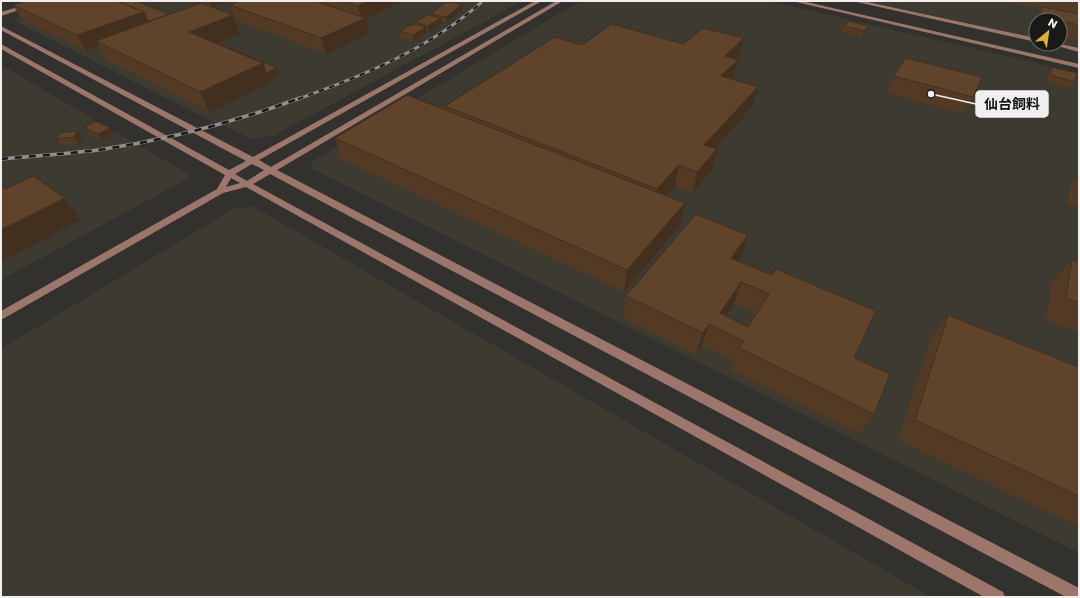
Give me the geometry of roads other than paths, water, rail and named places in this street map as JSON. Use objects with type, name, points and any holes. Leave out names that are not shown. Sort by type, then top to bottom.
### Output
[{"type":"street","points":[[1,14],[44,1]]},
{"type":"street","points":[[220,191],[230,174],[253,160],[539,1]]},
{"type":"street","points":[[1,316],[220,191],[247,184],[560,1]]},
{"type":"street","points":[[795,1],[1079,66]]},
{"type":"street","points":[[855,1],[1028,38]]},
{"type":"street","points":[[1,28],[1079,596]]},
{"type":"street","points":[[1,46],[247,184],[998,597]]},
{"type":"street","points":[[1068,47],[1079,50]]},
{"type":"railway","points":[[298,99],[372,70],[418,47],[441,33],[483,1]]},
{"type":"railway","points":[[1,159],[98,150],[150,141],[251,115],[300,98]]},
{"type":"place","name":"仙台飼料","points":[[931,94]]}]
